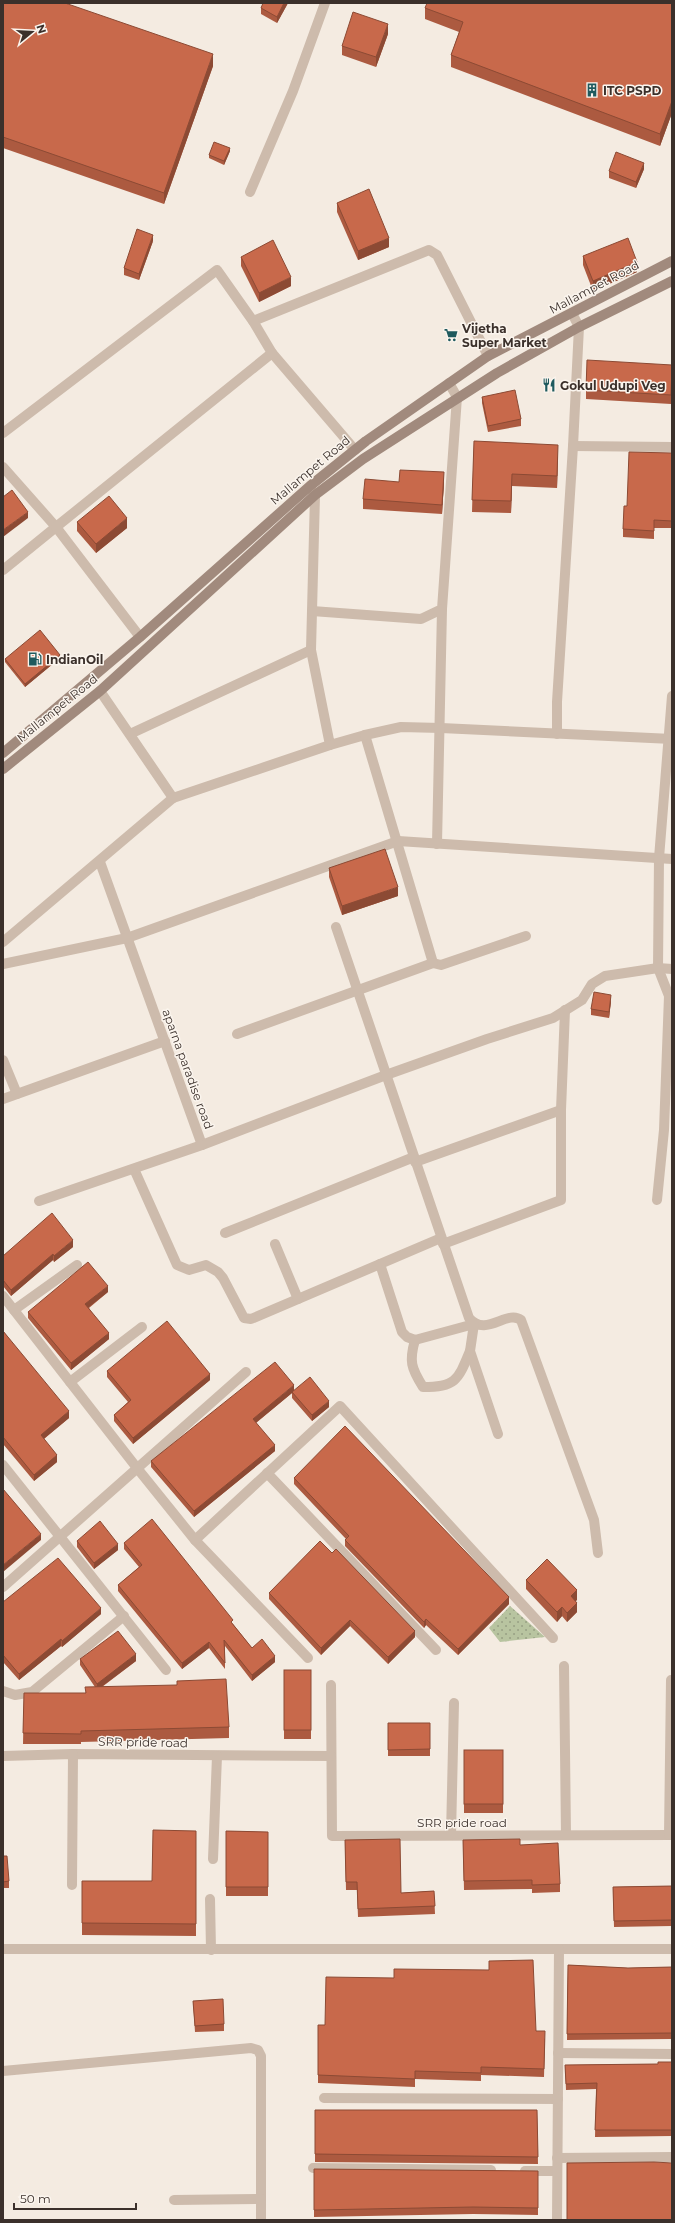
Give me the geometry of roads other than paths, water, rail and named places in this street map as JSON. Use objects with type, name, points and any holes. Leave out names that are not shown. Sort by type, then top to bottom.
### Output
[{"type":"main road","name":"Mallampet Road","points":[[3,753],[140,637],[310,486],[355,450],[488,356],[672,261]]},
{"type":"main road","name":"Mallampet Road","points":[[3,769],[100,691],[315,495],[363,459],[457,397],[578,327],[672,280]]},
{"type":"main road","points":[[169,611],[177,621]]},
{"type":"street","points":[[250,192],[293,91],[324,3]]},
{"type":"street","points":[[253,321],[429,250],[437,255],[488,356]]},
{"type":"street","points":[[3,433],[217,270],[253,321],[272,353],[355,450]]},
{"type":"street","points":[[557,734],[578,327],[572,313]]},
{"type":"street","points":[[3,570],[272,353]]},
{"type":"street","points":[[437,844],[441,728],[442,609],[457,397],[449,383]]},
{"type":"street","points":[[573,446],[672,447]]},
{"type":"street","points":[[3,467],[56,527],[140,637]]},
{"type":"street","points":[[310,486],[315,495],[311,650],[330,745]]},
{"type":"street","points":[[312,611],[421,619],[442,609]]},
{"type":"street","points":[[130,734],[311,650]]},
{"type":"street","points":[[100,691],[173,798]]},
{"type":"street","points":[[657,1200],[664,1130],[669,996],[658,968],[659,858],[671,739],[672,696]]},
{"type":"street","points":[[3,942],[100,862],[173,798],[330,745],[365,735],[401,728],[441,728],[671,739]]},
{"type":"street","points":[[365,735],[398,841],[433,963]]},
{"type":"street","points":[[3,964],[127,938],[398,841],[672,859]]},
{"type":"street","name":"aparna paradise road","points":[[100,862],[202,1145],[386,1075],[487,1039],[553,1018],[582,1000],[592,984],[605,976],[658,968],[672,969]]},
{"type":"street","points":[[336,927],[469,1318],[474,1324],[480,1326],[515,1318],[521,1320],[594,1520],[598,1553]]},
{"type":"street","points":[[237,1034],[433,963],[441,966],[526,936]]},
{"type":"street","points":[[134,1168],[177,1265],[189,1270],[206,1265],[218,1272],[244,1318],[251,1319],[380,1264],[561,1200],[561,1110],[566,1010]]},
{"type":"street","points":[[3,1099],[165,1041]]},
{"type":"street","points":[[3,1060],[17,1094]]},
{"type":"street","points":[[225,1233],[415,1160],[561,1110]]},
{"type":"street","points":[[39,1201],[202,1145]]},
{"type":"street","points":[[275,1244],[298,1299]]},
{"type":"street","points":[[380,1264],[402,1332],[407,1337],[415,1340],[474,1324]]},
{"type":"street","points":[[14,1310],[77,1265]]},
{"type":"street","points":[[3,1296],[195,1540],[308,1658]]},
{"type":"street","points":[[415,1340],[410,1358],[422,1387],[440,1387],[452,1383],[462,1370],[470,1351],[474,1324]]},
{"type":"street","points":[[70,1382],[142,1327]]},
{"type":"street","points":[[470,1351],[498,1434]]},
{"type":"street","points":[[3,1587],[246,1372]]},
{"type":"street","points":[[195,1540],[340,1406],[553,1638]]},
{"type":"street","points":[[3,1466],[166,1670]]},
{"type":"street","points":[[268,1473],[436,1650]]},
{"type":"street","points":[[3,1691],[15,1695],[32,1692],[124,1616]]},
{"type":"street","points":[[564,1666],[566,1835]]},
{"type":"street","points":[[670,1835],[671,1680]]},
{"type":"street","name":"SRR pride road","points":[[331,1685],[332,1836],[670,1835]]},
{"type":"street","points":[[452,1836],[454,1703]]},
{"type":"street","points":[[72,1885],[73,1754]]},
{"type":"street","name":"SRR pride road","points":[[3,1756],[73,1754],[331,1756]]},
{"type":"street","points":[[213,1859],[217,1756]]},
{"type":"street","points":[[210,1899],[211,1950]]},
{"type":"street","points":[[3,1949],[672,1949]]},
{"type":"street","points":[[557,2220],[559,1949]]},
{"type":"street","points":[[3,2071],[251,2048],[258,2050],[261,2056],[261,2220]]},
{"type":"street","points":[[558,2053],[672,2054]]},
{"type":"street","points":[[324,2098],[558,2098]]},
{"type":"street","points":[[557,2158],[672,2157]]},
{"type":"street","points":[[313,2168],[502,2170]]},
{"type":"street","points":[[518,2171],[557,2171]]},
{"type":"street","points":[[174,2200],[261,2199]]},
{"type":"place","name":"ITC PSPD","points":[[592,90]]},
{"type":"place","name":"Vijetha Super Market","points":[[451,335]]},
{"type":"place","name":"Gokul Udupi Veg","points":[[549,385]]},
{"type":"place","name":"IndianOil","points":[[35,659]]}]
